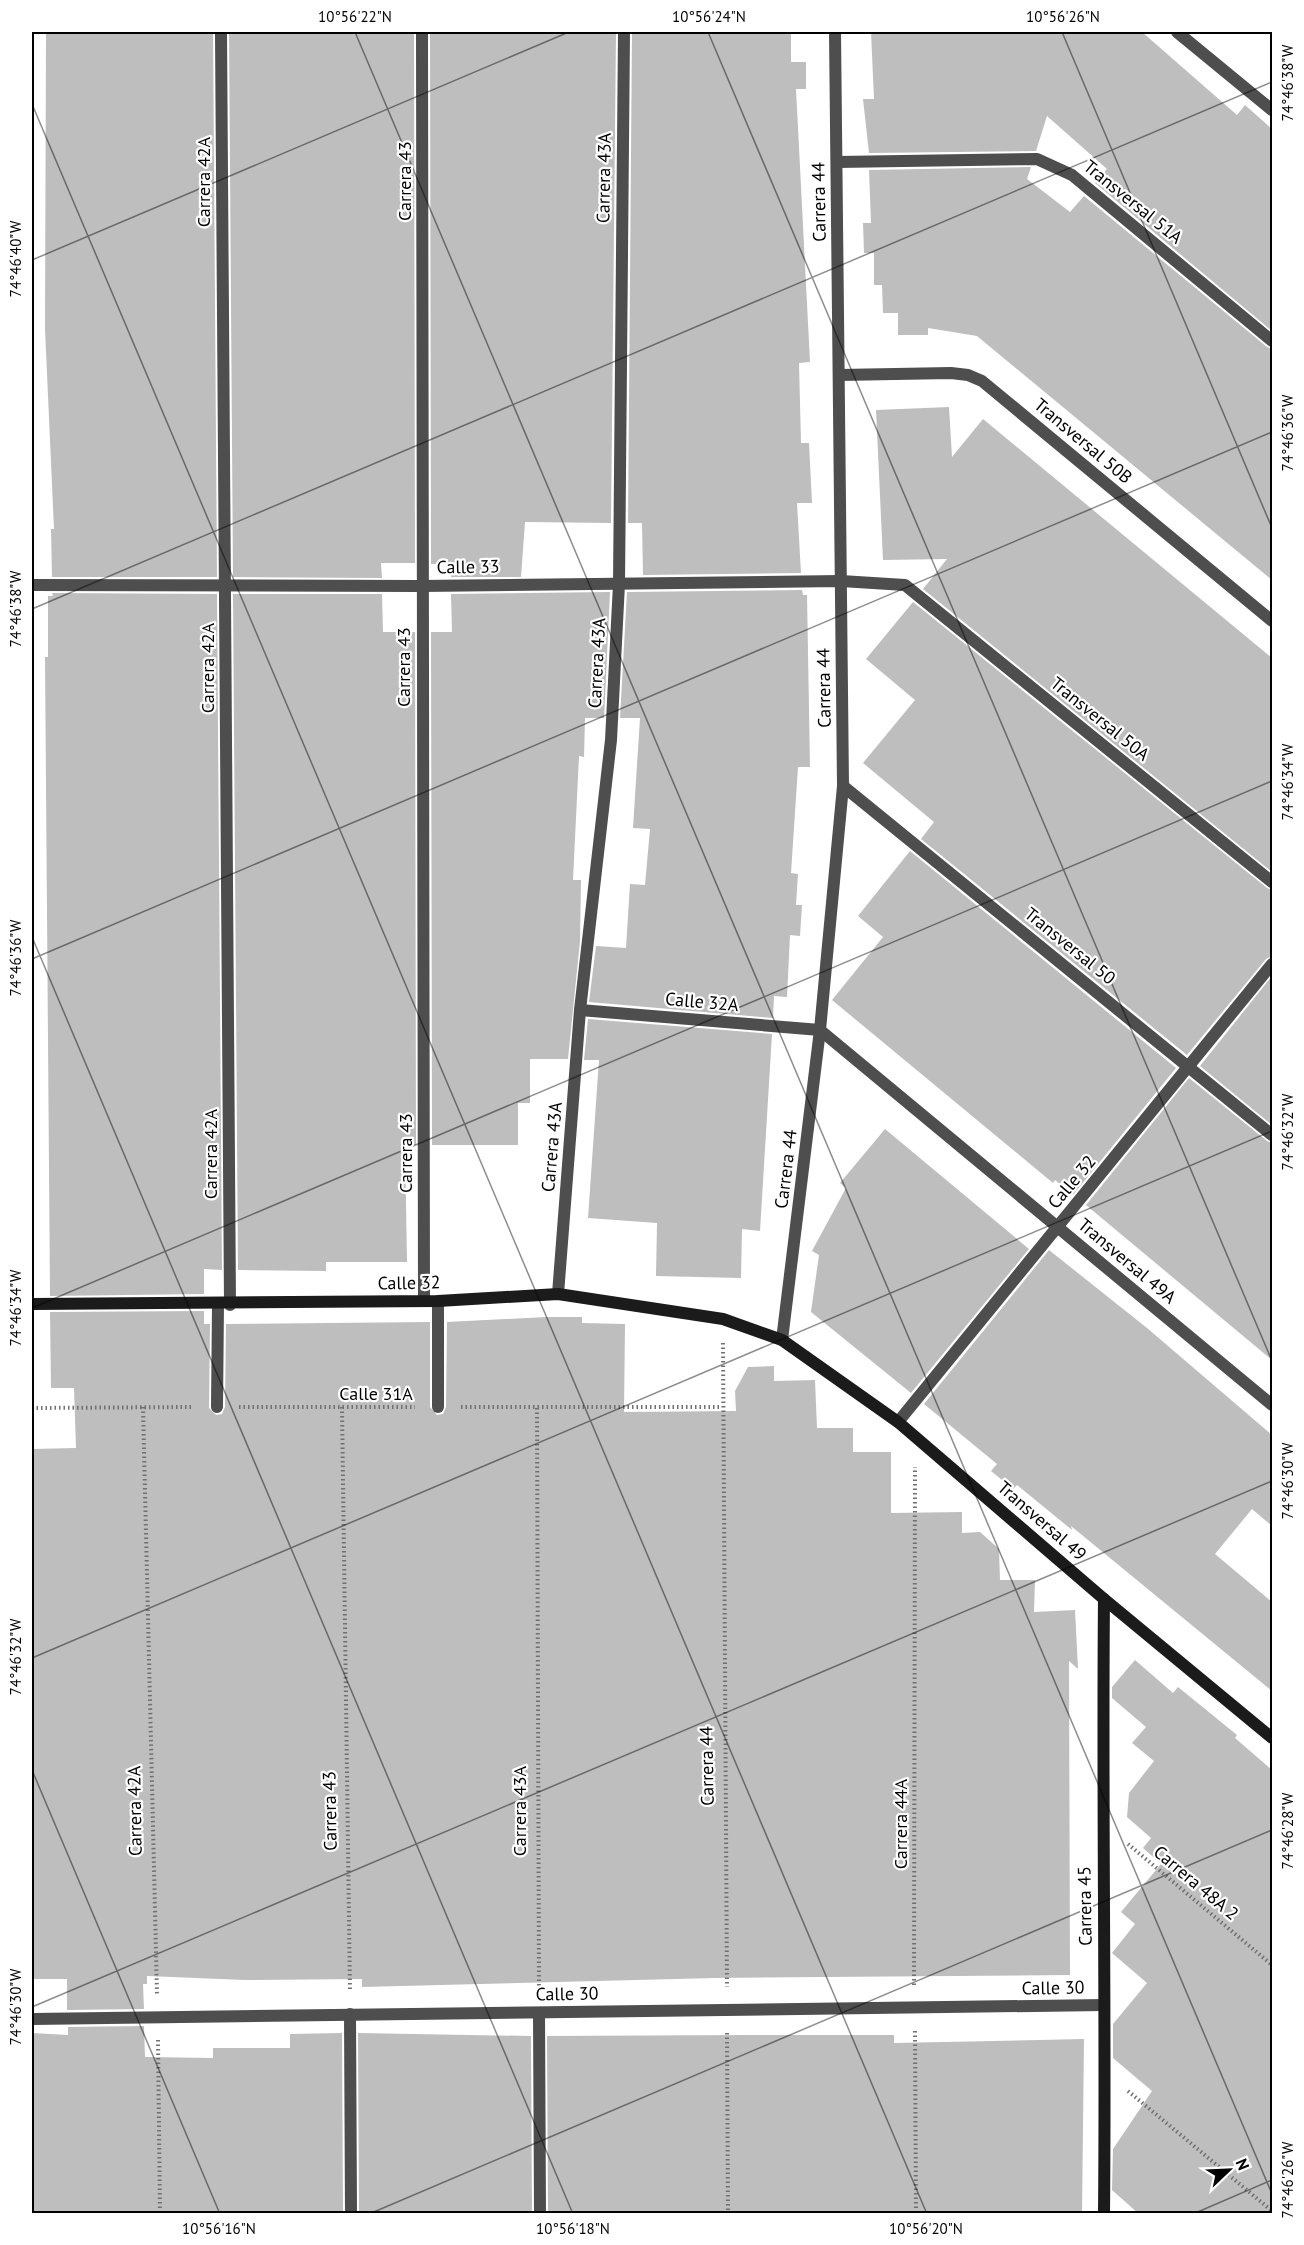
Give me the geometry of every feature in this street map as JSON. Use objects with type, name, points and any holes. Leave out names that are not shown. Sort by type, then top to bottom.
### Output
[{"type":"street","name":"Carrera 42A","points":[[217,1407],[224,1304],[225,585],[221,32]]},
{"type":"street","name":"Carrera 43","points":[[422,32],[424,1302]]},
{"type":"street","name":"Carrera 43A","points":[[558,1294],[580,1010],[611,740],[619,584],[624,32]]},
{"type":"street","name":"Carrera 44","points":[[782,1340],[820,1030],[843,786],[835,32]]},
{"type":"street","points":[[1177,32],[1272,110]]},
{"type":"street","name":"Transversal 51A","points":[[837,162],[1037,159],[1072,175],[1272,341]]},
{"type":"street","name":"Transversal 50B","points":[[839,375],[951,373],[968,375],[982,381],[1272,621]]},
{"type":"street","name":"Calle 33","points":[[32,585],[422,586],[841,582],[905,585]]},
{"type":"street","name":"Transversal 50A","points":[[905,585],[1272,882]]},
{"type":"street","name":"Transversal 50","points":[[843,786],[1272,1135]]},
{"type":"street","name":"Calle 32","points":[[898,1422],[1272,964]]},
{"type":"street","name":"Calle 32A","points":[[580,1010],[820,1030]]},
{"type":"street","name":"Transversal 49A","points":[[820,1030],[1272,1405]]},
{"type":"street","name":"Calle 32","points":[[32,1304],[424,1302],[558,1294],[723,1319],[782,1340]]},
{"type":"street","points":[[438,1301],[438,1407]]},
{"type":"street","name":"Transversal 49","points":[[782,1340],[915,1435],[1104,1599],[1272,1738]]},
{"type":"street","name":"Carrera 45","points":[[1104,1599],[1102,1823],[1104,2214]]},
{"type":"street","name":"Calle 30","points":[[32,2019],[728,2010],[914,2010],[1104,2005]]},
{"type":"street","points":[[539,2013],[540,2214]]},
{"type":"street","points":[[350,2014],[351,2214]]},
{"type":"path","name":"Carrera 44","points":[[723,1319],[728,2214]]},
{"type":"path","name":"Carrera 42A","points":[[143,1407],[160,2214]]},
{"type":"path","name":"Carrera 43","points":[[342,1407],[350,2014]]},
{"type":"path","name":"Calle 31A","points":[[32,1408],[722,1407]]},
{"type":"path","name":"Carrera 43A","points":[[537,1408],[539,2013]]},
{"type":"path","name":"Carrera 44A","points":[[915,1435],[916,2214]]},
{"type":"path","name":"Carrera 48A 2","points":[[1102,1823],[1272,1965]]},
{"type":"path","points":[[1105,2073],[1272,2211]]},
{"type":"building","points":[[46,32],[213,32],[217,577],[52,577],[51,529],[54,529],[45,329]]},
{"type":"building","points":[[229,32],[414,32],[415,563],[381,563],[382,578],[233,577]]},
{"type":"building","points":[[430,32],[616,32],[611,523],[525,522],[521,577],[451,577],[451,564],[431,564]]},
{"type":"building","points":[[632,32],[791,32],[791,62],[806,62],[806,89],[796,89],[810,362],[799,363],[801,443],[809,443],[812,503],[797,503],[801,573],[643,575],[642,523],[628,523]]},
{"type":"building","points":[[871,32],[1142,32],[1237,115],[1245,105],[1272,129],[1272,331],[1095,183],[1107,169],[1047,116],[1036,151],[869,153],[863,99],[874,99]]},
{"type":"building","points":[[1031,167],[1027,179],[1070,212],[1084,196],[1272,349],[1272,580],[977,336],[928,328],[928,335],[898,335],[898,313],[883,313],[882,285],[874,285],[874,253],[864,253],[863,223],[871,223],[869,170]]},
{"type":"building","points":[[949,407],[952,457],[983,419],[1272,658],[1272,872],[923,589],[947,559],[883,560],[876,410]]},
{"type":"building","points":[[802,590],[803,595],[807,595],[810,767],[798,767],[791,873],[798,874],[796,905],[802,905],[800,936],[790,935],[787,997],[774,996],[773,1018],[589,1002],[596,946],[626,948],[630,884],[645,885],[650,829],[633,828],[640,718],[620,718],[627,592]]},
{"type":"building","points":[[610,592],[604,718],[585,718],[584,757],[579,756],[573,880],[581,880],[580,941],[568,1059],[530,1059],[530,1103],[518,1103],[518,1145],[432,1145],[431,632],[452,632],[451,594]]},
{"type":"building","points":[[52,593],[217,594],[222,1270],[204,1269],[204,1294],[50,1296],[45,657],[48,657],[48,596],[53,596]]},
{"type":"building","points":[[233,594],[382,594],[383,632],[415,632],[416,1145],[405,1145],[407,1262],[326,1262],[326,1271],[238,1270]]},
{"type":"building","points":[[913,602],[1272,890],[1272,956],[1266,959],[1187,1055],[921,839],[934,822],[863,763],[915,700],[866,659]]},
{"type":"building","points":[[910,851],[1176,1068],[1073,1195],[1055,1180],[1053,1183],[832,1000],[883,937],[858,916]]},
{"type":"building","points":[[1272,976],[1272,1125],[1200,1066]]},
{"type":"building","points":[[588,1019],[772,1034],[760,1231],[742,1229],[741,1278],[656,1276],[657,1223],[588,1218],[599,1060],[584,1060]]},
{"type":"building","points":[[1189,1078],[1272,1143],[1272,1360],[1086,1205]]},
{"type":"building","points":[[885,1129],[1029,1249],[911,1393],[811,1312],[819,1255],[812,1251],[846,1188],[840,1183]]},
{"type":"building","points":[[1049,1250],[1147,1328],[1272,1435],[1272,1526],[1252,1509],[1215,1554],[1272,1602],[1272,1691],[1071,1526],[1072,1530],[1017,1485],[1013,1489],[991,1471],[997,1464],[924,1404]]},
{"type":"building","points":[[204,1311],[204,1324],[210,1324],[209,1408],[216,1415],[222,1414],[225,1407],[226,1324],[430,1322],[430,1407],[437,1415],[443,1414],[446,1407],[447,1322],[582,1317],[582,1323],[625,1324],[624,1412],[736,1411],[735,1391],[748,1367],[774,1366],[774,1381],[815,1380],[817,1428],[853,1428],[853,1452],[891,1452],[891,1513],[962,1512],[962,1533],[980,1532],[999,1549],[1000,1580],[1035,1580],[1034,1612],[1075,1610],[1078,1669],[1069,1661],[1070,1975],[715,1978],[362,1987],[362,1979],[245,1980],[147,1976],[147,1984],[143,1984],[144,2009],[67,2010],[67,1979],[32,1979],[32,1449],[76,1448],[74,1388],[51,1388],[50,1312]]},
{"type":"building","points":[[1135,1660],[1173,1693],[1178,1687],[1237,1735],[1235,1738],[1272,1770],[1272,2214],[1139,2214],[1112,2190],[1113,2149],[1152,2091],[1113,2058],[1113,2024],[1147,1983],[1112,1953],[1135,1924],[1121,1912],[1161,1864],[1143,1848],[1151,1838],[1127,1817],[1129,1793],[1154,1761],[1132,1743],[1146,1727],[1112,1698],[1112,1687]]},
{"type":"building","points":[[144,2026],[145,2057],[213,2058],[213,2048],[290,2048],[290,2034],[342,2033],[343,2214],[32,2214],[32,2033],[68,2035],[68,2027]]},
{"type":"building","points":[[358,2033],[531,2036],[532,2214],[359,2214]]},
{"type":"building","points":[[894,2035],[894,2043],[1084,2039],[1082,2214],[548,2214],[547,2036]]}]
